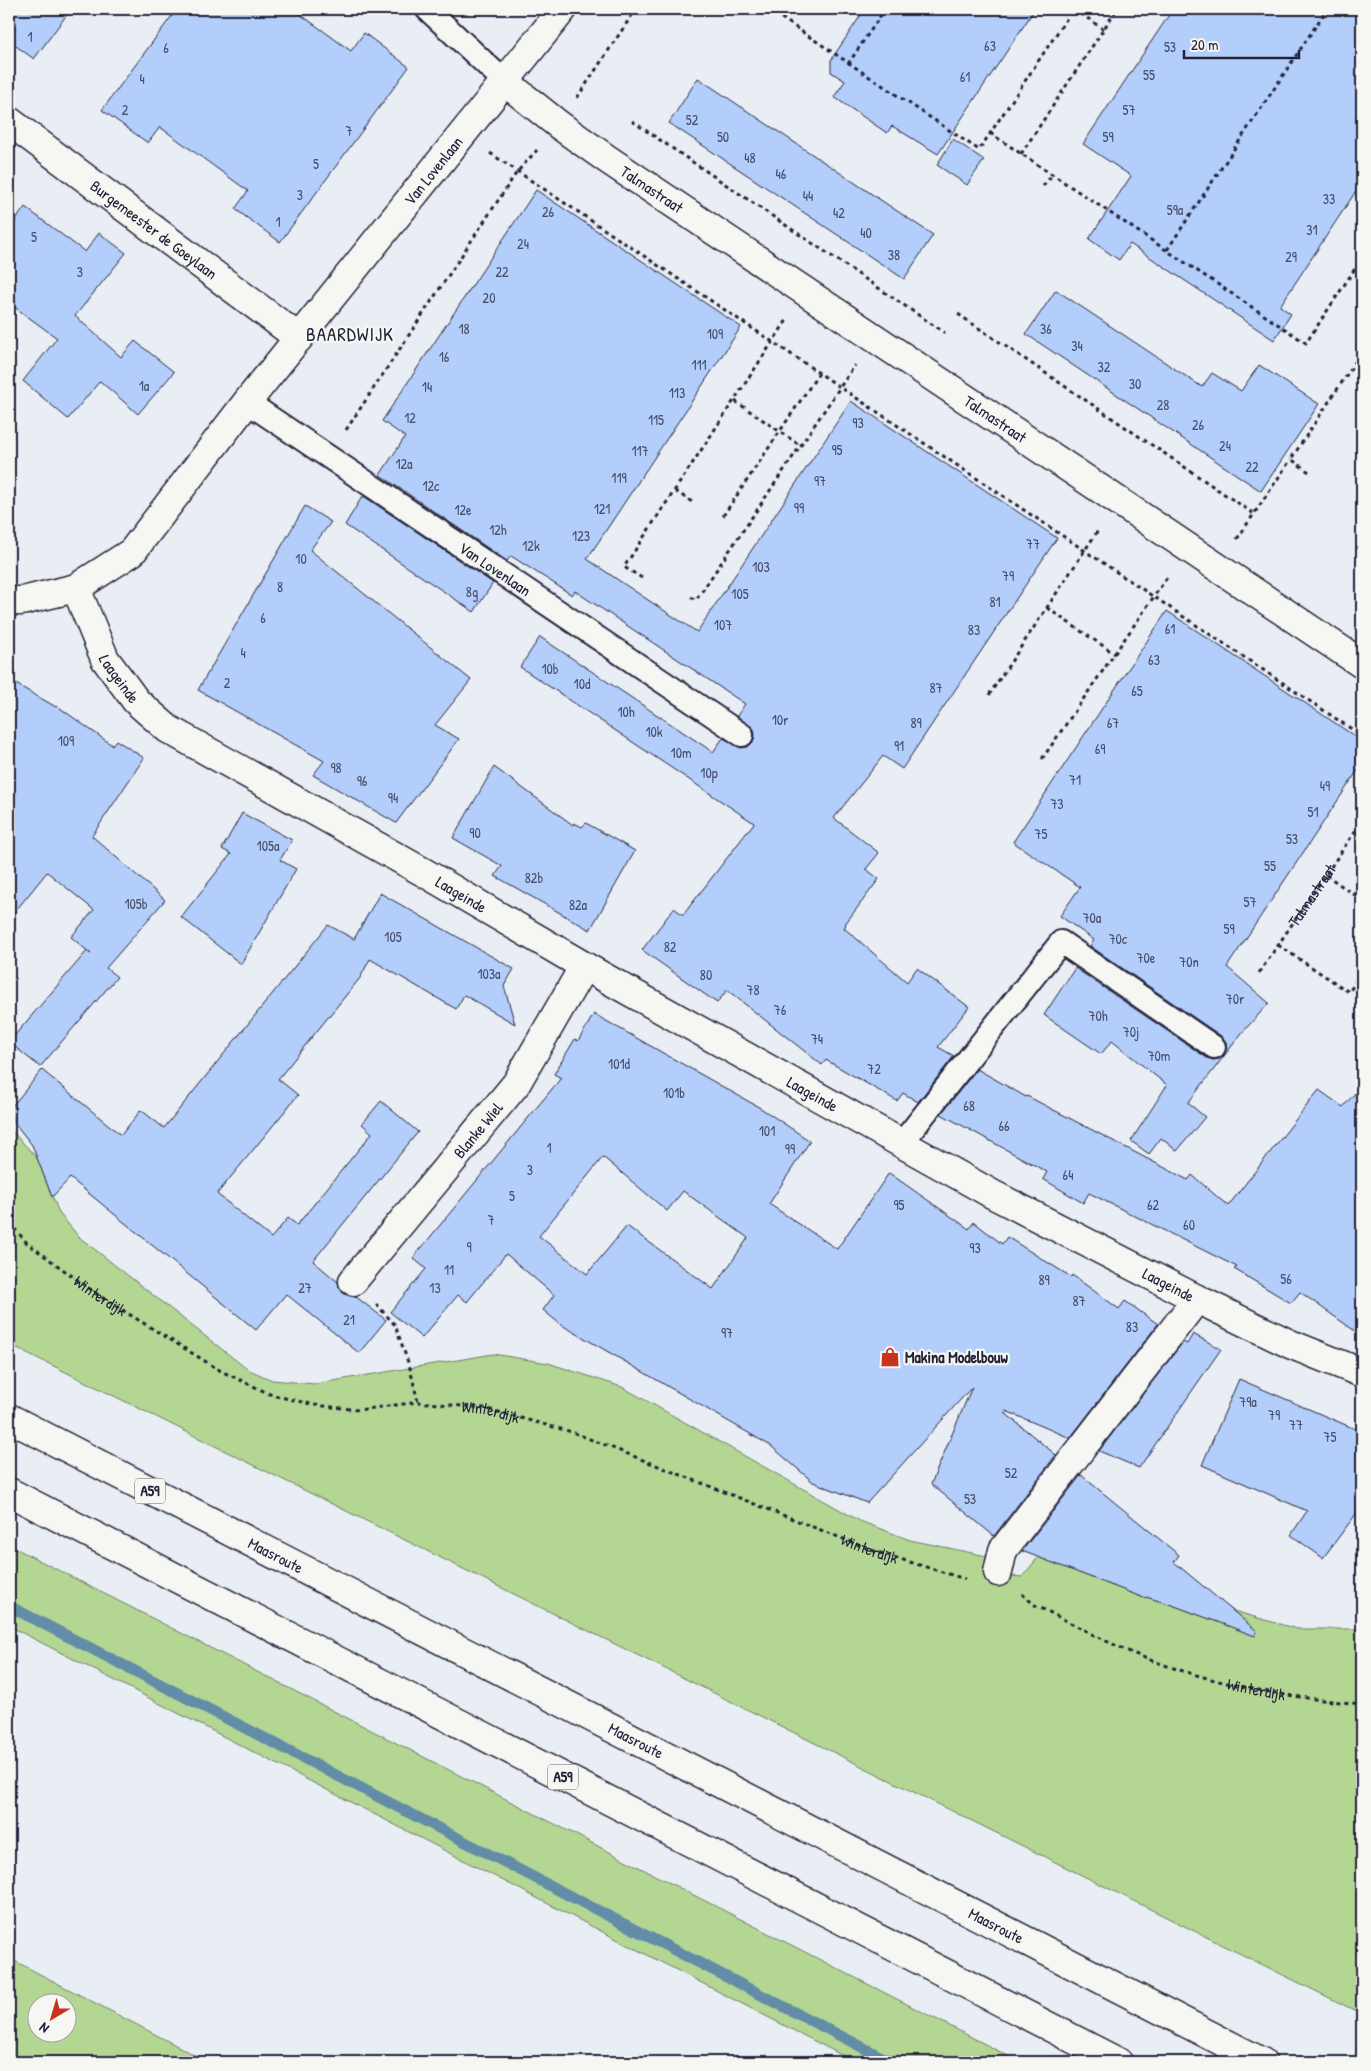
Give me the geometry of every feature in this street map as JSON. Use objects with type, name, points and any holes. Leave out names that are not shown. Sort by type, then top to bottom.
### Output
[{"type":"main road","name":"Van Lovenlaan","points":[[9,601],[22,601],[76,588],[132,552],[247,402],[563,9]]},
{"type":"main road","name":"Talmastraat","points":[[505,82],[559,125],[873,338],[1118,499],[1362,664]]},
{"type":"main road","name":"Burgemeester de Goeylaan","points":[[9,121],[299,338]]},
{"type":"main road","name":"Laageinde","points":[[76,588],[105,659],[136,701],[168,728],[425,873],[584,966],[992,1194],[1197,1299],[1290,1344],[1362,1373]]},
{"type":"main road","name":"Blanke Wiel","points":[[353,1281],[516,1084],[584,966]]},
{"type":"main road","points":[[998,1572],[1003,1550],[1197,1299]]},
{"type":"main road","name":"Maasroute","points":[[9,1418],[1262,2062]]},
{"type":"main road","name":"A59","points":[[9,1492],[1118,2062]]},
{"type":"lane","points":[[427,9],[505,82]]},
{"type":"lane","name":"Van Lovenlaan","points":[[247,402],[742,734]]},
{"type":"lane","points":[[901,1144],[1061,942],[1214,1047]]},
{"type":"path","points":[[328,456],[517,172],[559,125],[636,9]]},
{"type":"path","points":[[768,9],[978,150],[1073,9],[1103,29]]},
{"type":"path","points":[[848,64],[885,9]]},
{"type":"path","points":[[1020,154],[1117,9]]},
{"type":"path","points":[[1167,250],[1326,9]]},
{"type":"path","points":[[632,121],[945,333]]},
{"type":"path","points":[[990,133],[1306,343],[1362,259]]},
{"type":"path","points":[[463,134],[517,172],[1362,736]]},
{"type":"path","points":[[1043,186],[1052,175]]},
{"type":"path","points":[[642,578],[624,567],[773,343],[804,291]]},
{"type":"path","points":[[958,314],[1254,514]]},
{"type":"path","points":[[691,597],[696,600],[873,338]]},
{"type":"path","points":[[1219,567],[1362,352]]},
{"type":"path","points":[[723,516],[819,373]]},
{"type":"path","points":[[734,401],[801,446]]},
{"type":"path","points":[[1291,459],[1309,472]]},
{"type":"path","points":[[675,490],[692,502]]},
{"type":"path","points":[[988,695],[1085,552],[1118,499]]},
{"type":"path","points":[[1042,759],[1188,546]]},
{"type":"path","points":[[1046,608],[1114,654]]},
{"type":"path","name":"Talmastraat","points":[[1259,973],[1362,821]]},
{"type":"path","points":[[1326,876],[1362,900]]},
{"type":"path","name":"Talmastraat","points":[[1278,945],[1349,992],[1362,972]]},
{"type":"path","name":"Winterdijk","points":[[9,1222],[27,1243],[98,1295],[221,1371],[272,1395],[316,1405],[359,1410],[418,1402],[484,1408],[572,1432],[874,1551],[967,1579],[998,1572],[1035,1605],[1155,1662],[1238,1687],[1320,1700],[1362,1704]]},
{"type":"path","points":[[353,1281],[395,1325],[410,1368],[418,1402]]},
{"type":"green space","points":[[9,1128],[38,1159],[59,1213],[79,1237],[247,1369],[272,1380],[315,1384],[493,1354],[548,1363],[622,1387],[860,1521],[910,1540],[996,1558],[983,1573],[1022,1577],[1045,1549],[1161,1581],[1237,1612],[1297,1629],[1362,1629],[1362,2014],[9,1344]]},
{"type":"green space","points":[[9,1545],[1020,2062],[855,2062],[9,1626]]},
{"type":"green space","points":[[9,1958],[78,1994],[28,1994],[28,2044],[78,2044],[78,1994],[208,2062],[9,2062]]},
{"type":"building","points":[[9,9],[71,9],[34,59],[9,41]]},
{"type":"building","points":[[177,9],[293,9],[351,51],[364,33],[409,67],[280,242],[235,209],[248,191],[160,127],[148,143],[102,110]]},
{"type":"building","points":[[865,9],[1035,9],[938,154],[892,126],[887,133],[834,97],[845,81],[831,72],[831,60]]},
{"type":"building","points":[[1173,9],[1362,9],[1362,182],[1280,306],[1291,314],[1274,340],[1130,244],[1119,260],[1089,239],[1131,176],[1083,144]]},
{"type":"building","points":[[698,78],[933,235],[904,279],[669,123]]},
{"type":"building","points":[[953,139],[984,160],[967,185],[937,165]]},
{"type":"building","points":[[536,190],[741,327],[587,559],[645,598],[697,632],[851,401],[1057,538],[902,769],[883,756],[834,818],[879,853],[866,869],[879,879],[845,924],[844,928],[907,982],[917,968],[969,1007],[938,1047],[954,1056],[918,1102],[903,1093],[897,1101],[826,1060],[822,1065],[727,990],[717,1003],[642,950],[674,908],[683,915],[754,823],[520,667],[540,637],[713,752],[723,738],[741,748],[748,747],[753,742],[754,729],[737,716],[745,704],[575,591],[572,595],[511,556],[507,561],[380,475],[405,437],[382,421]]},
{"type":"building","points":[[25,207],[85,252],[99,233],[126,253],[75,316],[121,357],[135,341],[174,372],[138,414],[100,381],[68,419],[23,381],[57,338],[9,303],[9,229]]},
{"type":"building","points":[[1056,290],[1202,387],[1212,373],[1241,391],[1259,365],[1319,404],[1261,491],[1026,334]]},
{"type":"building","points":[[362,497],[365,497],[493,583],[474,612],[345,525]]},
{"type":"building","points":[[305,506],[331,522],[310,550],[471,680],[435,725],[459,739],[396,823],[313,775],[324,761],[198,690]]},
{"type":"building","points":[[1167,611],[1362,741],[1362,764],[1227,967],[1269,1003],[1241,1034],[1188,1103],[1205,1117],[1177,1151],[1161,1138],[1149,1154],[1131,1141],[1167,1085],[1112,1041],[1101,1054],[1044,1015],[1075,968],[1207,1058],[1213,1060],[1220,1059],[1227,1048],[1226,1042],[1221,1036],[1090,946],[1094,940],[1060,916],[1080,887],[1013,842]]},
{"type":"building","points":[[9,680],[57,706],[112,745],[116,740],[144,758],[92,836],[165,900],[106,968],[117,977],[40,1067],[9,1042],[87,951],[91,954],[71,937],[94,910],[47,872],[9,919]]},
{"type":"building","points":[[494,767],[573,825],[574,823],[582,827],[586,823],[635,851],[590,930],[495,876],[502,866],[453,838]]},
{"type":"building","points":[[242,813],[292,840],[280,860],[296,869],[241,964],[181,917],[231,854],[222,849]]},
{"type":"building","points":[[380,893],[514,969],[504,986],[515,1024],[464,995],[456,1009],[370,959],[360,978],[278,1079],[298,1095],[217,1194],[271,1238],[288,1218],[297,1225],[372,1133],[362,1124],[381,1101],[418,1132],[313,1261],[338,1282],[343,1293],[355,1296],[386,1320],[359,1353],[286,1294],[256,1330],[70,1178],[52,1197],[32,1145],[9,1116],[9,1110],[42,1070],[121,1135],[141,1110],[164,1128],[328,925],[354,939]]},
{"type":"building","points":[[594,1014],[762,1109],[810,1141],[769,1204],[837,1249],[889,1173],[969,1229],[974,1222],[1002,1244],[1007,1237],[1071,1277],[1072,1275],[1119,1309],[1125,1301],[1158,1324],[1070,1438],[1006,1411],[1005,1413],[1056,1455],[994,1536],[931,1484],[972,1387],[867,1503],[813,1482],[771,1446],[560,1324],[543,1310],[554,1295],[506,1254],[467,1302],[458,1295],[422,1338],[390,1312],[426,1269],[413,1258],[561,1078],[554,1074],[575,1039],[578,1041]],"holes":[[[603,1157],[667,1211],[683,1191],[748,1238],[713,1289],[627,1226],[587,1274],[539,1236]]]},
{"type":"building","points":[[977,1069],[1026,1097],[1188,1180],[1192,1175],[1228,1206],[1319,1090],[1343,1107],[1362,1085],[1362,1336],[1300,1292],[1291,1303],[1234,1269],[1237,1267],[1089,1193],[1083,1203],[1043,1179],[1047,1172],[941,1114]]},
{"type":"building","points":[[1193,1334],[1221,1349],[1139,1468],[1099,1451],[1183,1342],[1187,1344]]},
{"type":"building","points":[[1239,1379],[1362,1432],[1362,1506],[1323,1558],[1291,1535],[1307,1511],[1202,1465]]},
{"type":"building","points":[[1081,1475],[1179,1555],[1174,1562],[1257,1631],[1255,1636],[1172,1605],[1144,1598],[1022,1551]]},
{"type":"waterway","points":[[9,1606],[891,2062]]},
{"type":"place","name":"Makina Modelbouw","points":[[890,1357]]},
{"type":"district","name":"BAARDWIJK","points":[[350,334]]}]
